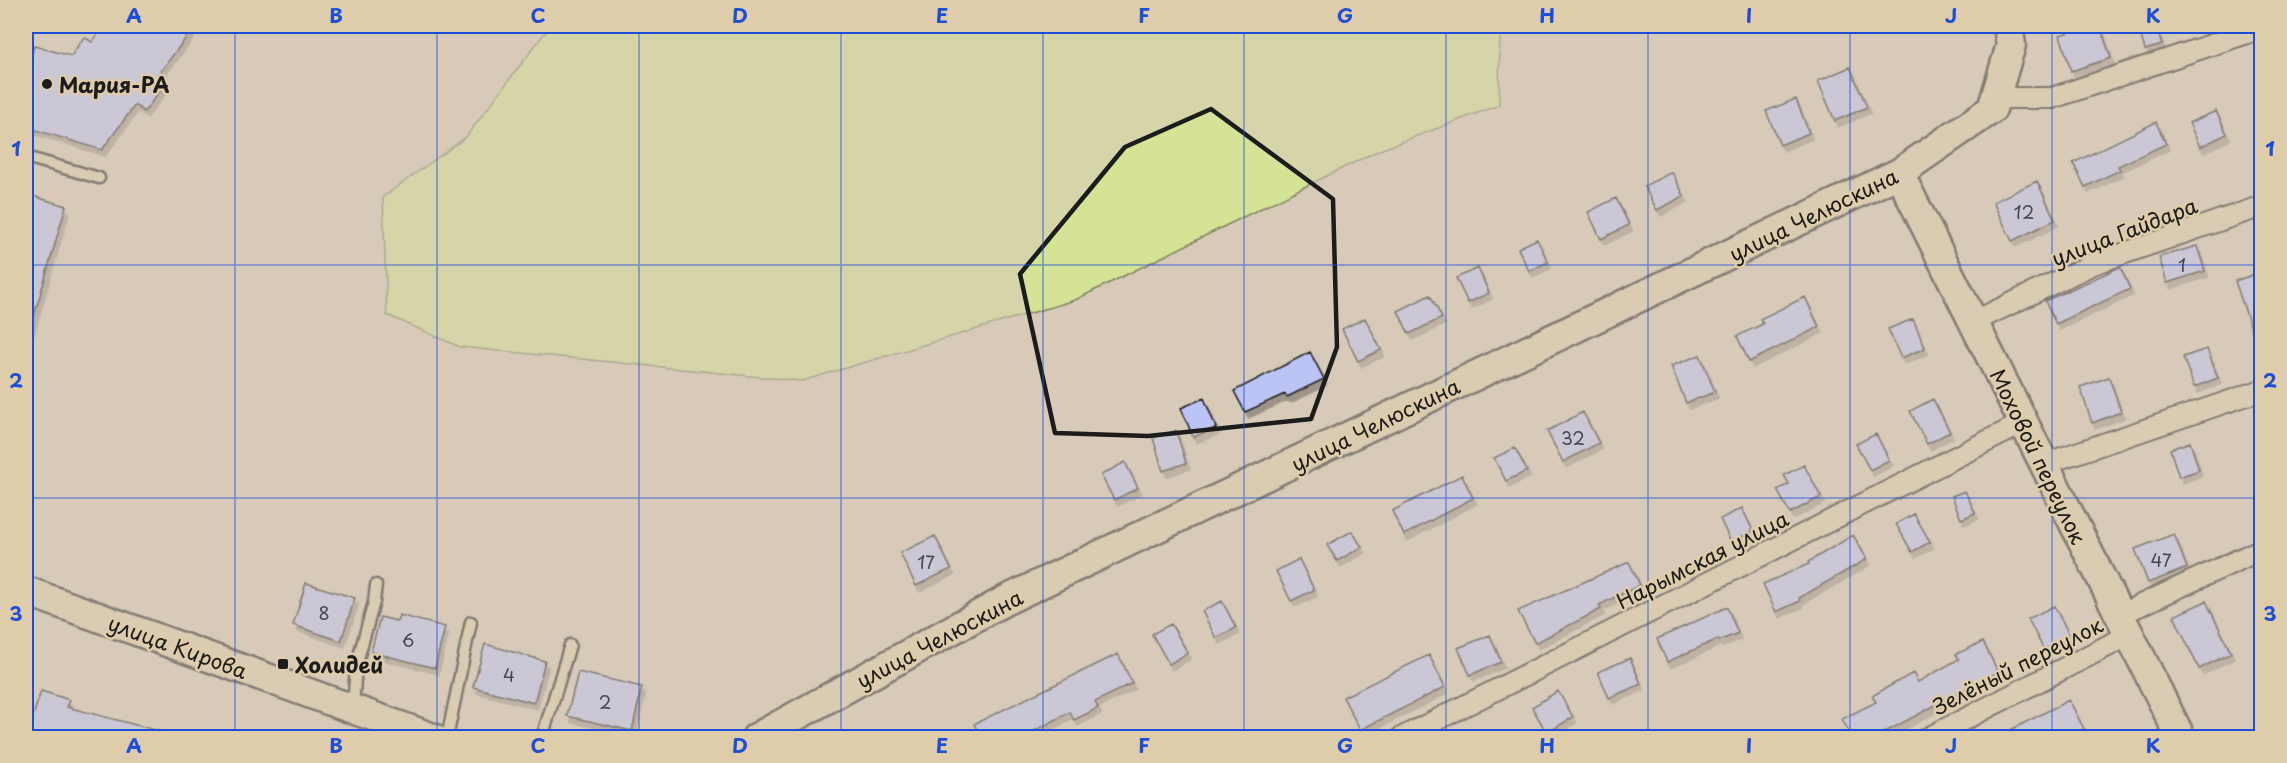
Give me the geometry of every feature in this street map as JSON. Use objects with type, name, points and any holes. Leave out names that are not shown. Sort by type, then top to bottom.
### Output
[{"type":"street","points":[[2008,26],[2011,45],[1994,103],[2052,98],[2262,28]]},
{"type":"street","name":"улица Челюскина","points":[[756,738],[1006,600],[1899,173],[1994,103]]},
{"type":"street","name":"Моховой переулок","points":[[1899,173],[2181,738]]},
{"type":"street","name":"улица Гайдара","points":[[1973,322],[2093,264],[2262,206]]},
{"type":"street","points":[[2044,464],[2262,390]]},
{"type":"street","name":"Нарымская улица","points":[[1401,738],[2023,423]]},
{"type":"street","name":"Зелёный переулок","points":[[1928,738],[2124,625],[2262,549]]},
{"type":"street","name":"улица Кирова","points":[[26,591],[433,738]]},
{"type":"lane","points":[[26,157],[99,178]]},
{"type":"lane","points":[[352,709],[356,666],[376,585]]},
{"type":"lane","points":[[447,738],[471,622]]},
{"type":"lane","points":[[542,738],[570,645]]},
{"type":"highlighted area","points":[[1211,109],[1333,199],[1337,347],[1311,419],[1148,436],[1055,433],[1020,274],[1125,147]]},
{"type":"green space","points":[[550,26],[1500,26],[1499,105],[1377,151],[1075,300],[802,381],[460,347],[387,315],[383,197],[466,137]]},
{"type":"building","points":[[115,26],[195,26],[157,76],[166,83],[144,112],[135,105],[102,150],[26,127],[26,75],[34,46],[71,56],[84,37],[92,42],[103,28],[110,33]]},
{"type":"building","points":[[2090,26],[2100,26],[2111,58],[2071,71],[2060,35]]},
{"type":"building","points":[[2138,26],[2156,26],[2162,45],[2145,50]]},
{"type":"building","points":[[1850,67],[1867,107],[1835,121],[1818,81]]},
{"type":"building","points":[[1796,99],[1809,133],[1780,145],[1766,111]]},
{"type":"building","points":[[2216,111],[2227,134],[2200,147],[2189,123]]},
{"type":"building","points":[[2156,122],[2166,144],[2118,166],[2120,170],[2085,187],[2073,163]]},
{"type":"building","points":[[1672,172],[1684,196],[1657,210],[1644,186]]},
{"type":"building","points":[[2037,181],[2055,220],[2012,241],[1993,202]]},
{"type":"building","points":[[26,194],[66,206],[30,330],[26,329]]},
{"type":"building","points":[[1616,198],[1629,225],[1601,239],[1588,212]]},
{"type":"building","points":[[1537,239],[1548,262],[1529,271],[1518,248]]},
{"type":"building","points":[[2197,246],[2205,271],[2167,283],[2159,257]]},
{"type":"building","points":[[2120,267],[2130,289],[2056,324],[2045,301]]},
{"type":"building","points":[[1478,268],[1489,293],[1468,303],[1456,278]]},
{"type":"building","points":[[2255,274],[2262,295],[2262,351],[2259,352],[2235,281]]},
{"type":"building","points":[[1430,295],[1442,318],[1409,334],[1398,311]]},
{"type":"building","points":[[1805,297],[1819,327],[1749,362],[1737,336],[1763,324],[1760,319]]},
{"type":"building","points":[[1365,318],[1381,350],[1358,361],[1342,329]]},
{"type":"building","points":[[1913,319],[1925,348],[1901,358],[1888,329]]},
{"type":"building","points":[[2207,349],[2218,378],[2194,387],[2183,357]]},
{"type":"building","points":[[1310,352],[1324,379],[1287,397],[1285,394],[1245,412],[1234,391]]},
{"type":"building","points":[[1700,355],[1715,392],[1686,403],[1671,366]]},
{"type":"building","points":[[2109,377],[2121,412],[2092,423],[2080,387]]},
{"type":"building","points":[[1204,398],[1216,428],[1193,437],[1181,408]]},
{"type":"building","points":[[1933,399],[1950,432],[1927,444],[1910,411]]},
{"type":"building","points":[[1583,412],[1599,443],[1563,462],[1547,431]]},
{"type":"building","points":[[1176,431],[1186,463],[1163,471],[1153,438]]},
{"type":"building","points":[[1876,434],[1889,460],[1870,470],[1856,444]]},
{"type":"building","points":[[2190,442],[2199,470],[2179,477],[2170,449]]},
{"type":"building","points":[[1515,448],[1527,471],[1506,481],[1494,458]]},
{"type":"building","points":[[1125,462],[1138,488],[1114,500],[1101,475]]},
{"type":"building","points":[[1804,465],[1821,497],[1790,513],[1777,490],[1789,484],[1784,475]]},
{"type":"building","points":[[1462,475],[1473,498],[1404,535],[1392,511]]},
{"type":"building","points":[[1965,491],[1975,513],[1961,519],[1952,496]]},
{"type":"building","points":[[1742,508],[1753,531],[1731,542],[1720,519]]},
{"type":"building","points":[[1914,514],[1930,542],[1912,552],[1896,524]]},
{"type":"building","points":[[1352,531],[1362,547],[1337,561],[1327,545]]},
{"type":"building","points":[[2174,534],[2187,568],[2148,583],[2135,549]]},
{"type":"building","points":[[1853,535],[1867,559],[1799,598],[1800,601],[1776,612],[1763,584],[1809,564],[1808,562]]},
{"type":"building","points":[[935,536],[951,569],[916,586],[900,553]]},
{"type":"building","points":[[1299,559],[1314,590],[1291,601],[1276,571]]},
{"type":"building","points":[[1629,562],[1640,585],[1599,605],[1601,609],[1535,643],[1518,611]]},
{"type":"building","points":[[306,583],[355,598],[341,641],[293,625]]},
{"type":"building","points":[[1222,601],[1236,628],[1216,638],[1202,611]]},
{"type":"building","points":[[2206,601],[2231,653],[2199,669],[2174,616]]},
{"type":"building","points":[[2054,606],[2070,636],[2044,650],[2028,619]]},
{"type":"building","points":[[1727,607],[1738,633],[1719,641],[1718,639],[1667,662],[1657,639]]},
{"type":"building","points":[[399,615],[445,627],[435,668],[371,652],[380,617],[397,621]]},
{"type":"building","points":[[1171,624],[1188,653],[1169,664],[1152,634]]},
{"type":"building","points":[[1490,635],[1501,662],[1470,675],[1458,648]]},
{"type":"building","points":[[1983,642],[1998,672],[1874,738],[1852,738],[1842,719],[1876,702],[1872,696],[1913,673],[1918,682],[1959,659],[1956,654]]},
{"type":"building","points":[[485,644],[545,661],[534,703],[473,687]]},
{"type":"building","points":[[1118,654],[1132,683],[1095,702],[1098,708],[1074,720],[1070,712],[1021,738],[982,738],[974,724]]},
{"type":"building","points":[[1429,655],[1445,687],[1360,730],[1343,697]]},
{"type":"building","points":[[1630,658],[1641,684],[1609,698],[1598,672]]},
{"type":"building","points":[[578,672],[642,687],[632,731],[567,716]]},
{"type":"building","points":[[41,691],[70,700],[67,707],[163,732],[162,738],[26,738]]},
{"type":"building","points":[[1558,691],[1573,717],[1547,733],[1532,707]]},
{"type":"building","points":[[2069,700],[2084,729],[2068,738],[1995,738]]},
{"type":"place","name":"Мария-РА","points":[[47,84]]},
{"type":"place","name":"Холидей","points":[[283,664]]}]
